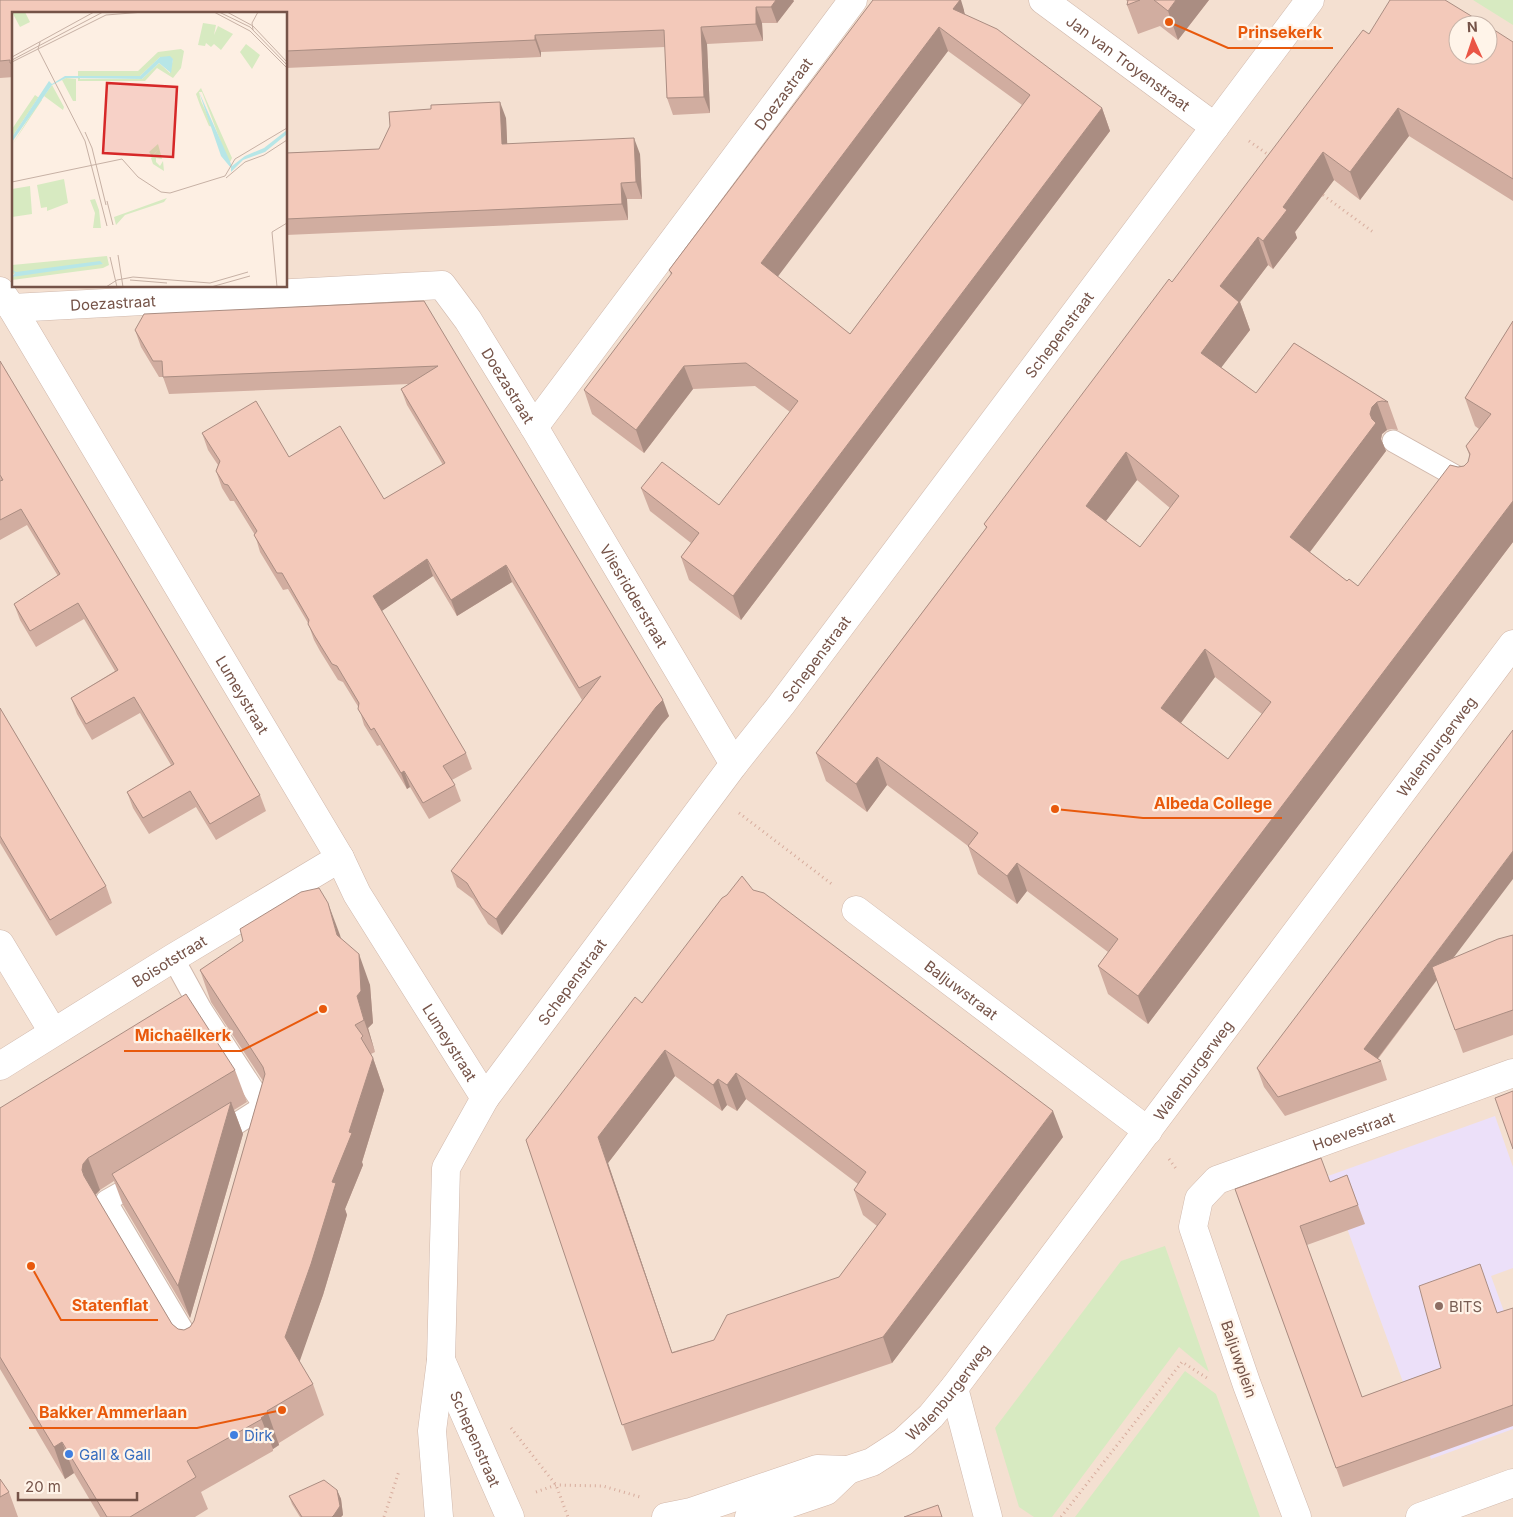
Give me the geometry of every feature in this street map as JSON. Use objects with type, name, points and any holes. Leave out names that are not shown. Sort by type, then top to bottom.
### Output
[{"type":"street","name":"Doezastraat","points":[[6,300],[442,285],[468,320],[534,427],[853,0]]},
{"type":"street","name":"Jan van Troyenstraat","points":[[1043,0],[1218,123]]},
{"type":"street","name":"Schepenstraat","points":[[439,1517],[432,1431],[441,1360],[446,1168],[485,1098],[712,793],[787,697],[1310,0]]},
{"type":"street","name":"Lumeystraat","points":[[6,300],[340,858],[357,894],[485,1098]]},
{"type":"street","name":"Vliesridderstraat","points":[[534,427],[734,764]]},
{"type":"street","name":"Walenburgerweg","points":[[679,1515],[817,1469],[848,1470],[872,1462],[903,1442],[931,1416],[1148,1131],[1513,644]]},
{"type":"street","name":"Boisotstraat","points":[[0,1066],[173,958],[340,858]]},
{"type":"street","name":"Baljuwstraat","points":[[856,910],[1148,1131]]},
{"type":"street","points":[[0,944],[53,1032]]},
{"type":"street","name":"Hoevestraat","points":[[1199,1198],[1217,1180],[1513,1072]]},
{"type":"street","name":"Baljuwplein","points":[[1199,1198],[1193,1227],[1247,1385],[1297,1517]]},
{"type":"street","name":"Schepenstraat","points":[[441,1360],[507,1510]]},
{"type":"street","points":[[954,1388],[988,1517]]},
{"type":"street","name":"Walenburgerweg","points":[[749,1517],[826,1491],[848,1470]]},
{"type":"street","points":[[1420,1517],[1513,1484]]},
{"type":"lane","points":[[1393,441],[1468,483]]},
{"type":"lane","points":[[173,958],[192,1014],[264,1106]]},
{"type":"lane","points":[[253,1143],[264,1106]]},
{"type":"lane","points":[[201,1145],[264,1106]]},
{"type":"lane","points":[[162,1169],[106,1201],[194,1350],[202,1321]]},
{"type":"path","points":[[1218,123],[1273,158]]},
{"type":"path","points":[[1323,195],[1373,232]]},
{"type":"path","points":[[712,793],[845,894],[856,910]]},
{"type":"path","points":[[1148,1131],[1199,1198]]},
{"type":"path","points":[[1061,1517],[1182,1362],[1222,1388],[1247,1385]]},
{"type":"path","points":[[507,1510],[556,1485],[603,1486],[679,1515]]},
{"type":"shaded area","points":[[0,0],[1513,0],[1513,1517],[0,1517]]},
{"type":"shaded area","name":"BITS","points":[[1495,1116],[1513,1167],[1513,1268],[1491,1276],[1513,1336],[1513,1429],[1431,1459],[1328,1176]]},
{"type":"green space","points":[[1473,0],[1513,0],[1513,25]]},
{"type":"green space","points":[[1165,1246],[1209,1372],[1179,1347],[1052,1517],[1034,1517],[1019,1507],[995,1428],[1121,1261]]},
{"type":"green space","points":[[1185,1371],[1216,1394],[1260,1517],[1075,1517]]},
{"type":"building","points":[[0,0],[776,0],[771,7],[756,7],[756,24],[701,27],[704,97],[667,98],[664,30],[535,35],[535,40],[288,51],[288,12],[12,12],[12,63],[10,63],[10,60],[0,61]]},
{"type":"building","points":[[873,0],[960,0],[953,9],[997,29],[1102,108],[733,596],[681,557],[699,533],[641,488],[662,462],[719,505],[798,401],[746,363],[684,366],[636,430],[584,390],[672,273],[669,270]],"holes":[[[939,27],[1030,95],[850,334],[761,263]]]},
{"type":"building","points":[[1128,0],[1140,0],[1127,5]]},
{"type":"building","points":[[1154,0],[1176,0],[1168,11]]},
{"type":"building","points":[[1390,0],[1445,0],[1470,15],[1448,15],[1448,65],[1498,65],[1498,32],[1513,42],[1513,179],[1398,108],[1350,172],[1323,152],[1283,207],[1287,210],[1263,241],[1258,237],[1220,286],[1239,302],[1201,353],[1256,393],[1294,343],[1388,402],[1377,402],[1372,407],[1370,414],[1376,423],[1290,537],[1347,581],[1349,579],[1358,586],[1450,465],[1464,466],[1468,462],[1470,454],[1466,446],[1491,414],[1465,398],[1513,321],[1513,501],[1138,996],[1098,966],[1118,939],[1017,863],[1007,876],[968,846],[978,833],[877,757],[856,784],[816,753],[987,527],[984,524],[1169,279],[1172,282],[1363,30],[1369,34]],"holes":[[[1126,452],[1179,496],[1140,547],[1086,506]],[[1205,649],[1271,702],[1228,759],[1161,708]]]},
{"type":"building","points":[[500,102],[502,144],[634,138],[636,182],[621,183],[622,204],[288,219],[288,153],[379,149],[390,126],[389,112],[431,109],[431,105]]},
{"type":"building","points":[[424,301],[663,700],[496,919],[482,908],[467,883],[451,871],[601,676],[579,688],[506,565],[451,600],[427,559],[373,596],[466,753],[443,766],[455,785],[423,803],[404,771],[401,773],[374,728],[371,730],[358,709],[359,703],[337,666],[332,664],[314,635],[308,624],[309,620],[282,573],[277,573],[254,535],[257,531],[228,485],[224,484],[216,471],[220,461],[202,433],[256,401],[289,457],[340,426],[384,499],[445,463],[401,389],[438,366],[163,377],[162,361],[153,361],[135,330],[144,314]]},
{"type":"building","points":[[0,361],[260,795],[210,824],[190,791],[143,818],[127,792],[174,764],[134,697],[86,724],[71,698],[118,670],[78,603],[30,631],[14,604],[60,574],[21,509],[0,520],[0,481],[3,480],[0,475]]},
{"type":"building","points":[[0,708],[106,886],[50,920],[0,836]]},
{"type":"building","points":[[1513,730],[1513,851],[1364,1049],[1381,1061],[1278,1097],[1257,1068]]},
{"type":"building","points":[[742,876],[753,890],[764,893],[1053,1111],[883,1337],[622,1425],[526,1140],[635,997],[642,1003],[722,898],[727,895]],"holes":[[[665,1050],[713,1085],[718,1079],[727,1085],[736,1073],[866,1172],[854,1190],[886,1214],[839,1277],[727,1315],[714,1340],[672,1353],[598,1137]]]},
{"type":"building","points":[[319,888],[328,903],[337,935],[359,954],[361,991],[357,996],[364,1020],[355,1025],[363,1036],[361,1038],[373,1058],[349,1132],[352,1133],[332,1182],[336,1183],[311,1264],[285,1337],[313,1384],[267,1411],[268,1413],[262,1419],[187,1461],[196,1477],[130,1517],[107,1517],[62,1442],[54,1447],[0,1357],[0,1108],[186,994],[235,1070],[88,1158],[83,1164],[82,1170],[172,1324],[178,1329],[184,1330],[190,1327],[194,1321],[265,1074],[263,1067],[200,970],[243,941],[240,929],[301,892]]},
{"type":"building","points":[[1513,935],[1513,1010],[1455,1030],[1432,967],[1498,939]]},
{"type":"building","points":[[1513,1091],[1513,1149],[1495,1098]]},
{"type":"building","points":[[231,1102],[178,1286],[112,1174]]},
{"type":"building","points":[[1321,1158],[1330,1182],[1347,1175],[1358,1205],[1300,1226],[1362,1397],[1441,1368],[1419,1286],[1480,1264],[1497,1313],[1513,1308],[1513,1405],[1336,1468],[1235,1189]]},
{"type":"building","points":[[0,1479],[9,1492],[0,1497]]},
{"type":"building","points":[[324,1480],[337,1490],[340,1506],[332,1517],[302,1517],[289,1496]]},
{"type":"building","points":[[938,1505],[942,1517],[904,1517]]},
{"type":"place","name":"Prinsekerk","points":[[1169,22]]},
{"type":"place","name":"Albeda College","points":[[1055,809]]},
{"type":"place","name":"Michaëlkerk","points":[[323,1009]]},
{"type":"place","name":"Statenflat","points":[[31,1266]]},
{"type":"place","name":"BITS","points":[[1439,1306]]},
{"type":"place","name":"Bakker Ammerlaan","points":[[282,1410]]},
{"type":"place","name":"Dirk","points":[[234,1435]]},
{"type":"place","name":"Gall & Gall","points":[[69,1454]]}]
